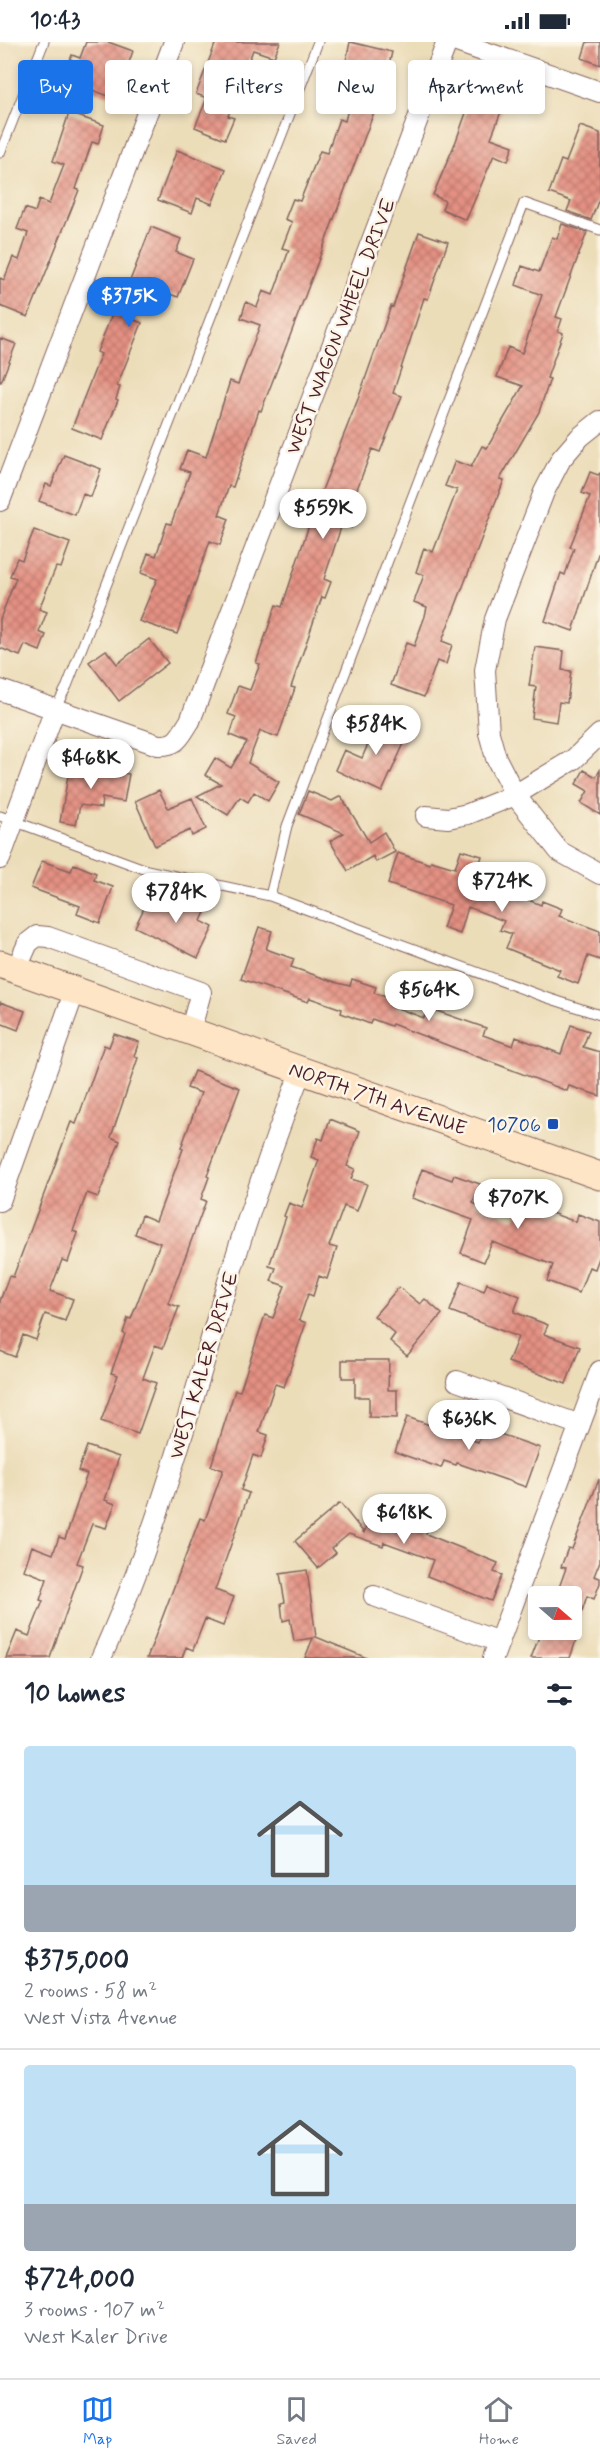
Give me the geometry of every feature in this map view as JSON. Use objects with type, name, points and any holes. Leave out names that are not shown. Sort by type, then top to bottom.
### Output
[{"type":"main road","name":"NORTH 7TH AVENUE","points":[[8,967],[600,1176]]},
{"type":"street","points":[[0,501],[174,42]]},
{"type":"street","name":"WEST WAGON WHEEL DRIVE","points":[[55,709],[158,745],[175,742],[190,721],[447,42]]},
{"type":"street","points":[[457,42],[600,92]]},
{"type":"street","points":[[600,421],[580,437],[561,459],[544,492],[501,601],[488,648],[485,670],[489,733],[496,758],[516,795],[559,851],[600,874]]},
{"type":"street","points":[[0,690],[55,709],[7,818],[0,859]]},
{"type":"street","points":[[426,816],[448,818],[468,814],[516,795],[574,759],[600,734]]},
{"type":"street","name":"NORTH 7TH AVENUE","points":[[8,967],[37,936],[48,937],[201,992],[190,1032]]},
{"type":"street","points":[[0,1201],[75,990]]},
{"type":"street","name":"WEST KALER DRIVE","points":[[101,1658],[161,1502],[263,1171],[301,1071]]},
{"type":"street","points":[[374,1596],[496,1650],[600,1371]]},
{"type":"street","points":[[457,1381],[580,1425]]},
{"type":"lane","points":[[0,153],[44,42]]},
{"type":"lane","points":[[55,709],[67,686],[318,42]]},
{"type":"lane","points":[[270,896],[286,826],[524,203],[600,230]]},
{"type":"lane","points":[[7,818],[147,870],[270,896],[542,996],[600,1015]]},
{"type":"building","points":[[86,42],[108,42],[133,51],[130,60],[105,60],[105,95],[93,90],[93,60],[70,60],[72,55],[80,58]]},
{"type":"building","points":[[216,42],[280,42],[274,57],[253,50],[249,60],[209,60]]},
{"type":"building","points":[[350,42],[392,52],[390,60],[346,60]]},
{"type":"building","points":[[587,42],[600,42],[600,65],[582,58]]},
{"type":"building","points":[[204,73],[204,97],[196,94]]},
{"type":"building","points":[[204,105],[204,114],[229,114],[228,116],[234,118],[225,139],[195,127]]},
{"type":"building","points":[[69,114],[104,125],[98,144],[92,142],[76,189],[79,190],[28,317],[0,306],[0,278],[4,280],[13,257],[19,260],[28,233],[17,229],[25,208],[35,212],[39,200],[49,204],[64,165],[53,161]]},
{"type":"building","points":[[347,114],[373,114],[290,336],[261,411],[259,410],[233,487],[229,486],[219,515],[229,519],[220,545],[210,541],[177,634],[139,621],[157,579],[141,573],[148,553],[156,556],[167,523],[171,524],[190,472],[180,469],[187,450],[206,457],[230,381],[238,384],[260,325],[241,318],[246,302],[257,307],[263,291],[273,295],[289,250],[282,248],[292,222],[285,219],[293,199],[300,201],[320,151],[327,153],[339,119],[345,121]]},
{"type":"building","points":[[466,114],[500,114],[491,138],[513,146],[508,161],[494,155],[466,220],[442,209],[445,201],[433,195]]},
{"type":"building","points":[[580,126],[600,133],[600,196],[591,220],[567,211],[571,201],[549,193],[561,160],[566,162]]},
{"type":"building","points":[[177,150],[226,169],[212,204],[197,198],[192,213],[158,200]]},
{"type":"building","points":[[562,224],[587,232],[556,317],[562,319],[558,331],[563,333],[547,378],[550,379],[539,412],[500,479],[504,480],[442,641],[452,645],[446,664],[437,661],[424,697],[391,685],[406,643],[414,646],[427,607],[414,602],[424,575],[416,572],[424,548],[433,552],[457,490],[445,486],[455,461],[471,467],[482,446],[487,448],[523,386],[497,377],[508,347],[522,353],[542,295],[516,285],[522,266],[539,272],[552,237],[557,239]]},
{"type":"building","points":[[151,227],[181,239],[176,252],[193,259],[178,297],[145,285],[132,319],[142,323],[117,386],[120,387],[116,399],[118,400],[102,440],[72,428],[101,354],[97,352],[120,294],[124,296]]},
{"type":"building","points":[[419,232],[448,242],[428,299],[424,298],[393,393],[402,396],[380,452],[372,449],[350,508],[358,510],[351,528],[342,524],[324,579],[331,582],[325,598],[322,597],[291,687],[295,688],[278,737],[260,731],[248,763],[279,782],[268,801],[254,792],[248,802],[240,797],[228,815],[197,796],[221,784],[205,775],[215,758],[231,768],[247,742],[230,735],[236,717],[228,714],[238,686],[250,690],[260,664],[256,663],[276,605],[282,607],[313,513],[358,399],[391,306],[393,307]]},
{"type":"building","points":[[0,338],[16,344],[1,382],[0,382]]},
{"type":"building","points":[[64,455],[101,469],[91,497],[83,494],[75,515],[39,501],[46,484],[51,486]]},
{"type":"building","points":[[590,472],[598,475],[600,473],[600,548],[573,631],[545,621],[561,573],[565,575],[574,548],[570,547],[590,496],[582,493]]},
{"type":"building","points":[[34,530],[70,543],[61,568],[56,567],[39,609],[47,612],[39,632],[46,635],[40,651],[25,645],[20,656],[0,648],[0,619],[16,578],[10,576],[17,558],[22,560]]},
{"type":"building","points":[[149,639],[168,663],[119,701],[89,662],[106,650],[117,664]]},
{"type":"building","points":[[535,647],[564,651],[562,670],[571,671],[567,703],[559,702],[556,722],[532,718],[536,687],[529,686]]},
{"type":"building","points":[[386,716],[411,728],[382,792],[335,770],[344,750],[362,758],[372,735],[377,737]]},
{"type":"building","points":[[70,764],[129,774],[124,802],[102,798],[101,808],[80,805],[76,825],[60,822]]},
{"type":"building","points":[[584,770],[596,777],[600,770],[600,815],[581,803],[588,791],[576,784]]},
{"type":"building","points":[[159,790],[168,808],[192,798],[206,829],[192,836],[190,830],[155,846],[135,801]]},
{"type":"building","points":[[308,791],[332,801],[341,796],[369,842],[384,832],[395,852],[376,862],[373,856],[348,871],[330,841],[344,833],[299,814]]},
{"type":"building","points":[[461,850],[482,856],[475,879],[541,905],[542,901],[562,909],[559,916],[600,931],[600,960],[588,956],[578,984],[557,976],[560,970],[506,948],[512,934],[500,930],[504,921],[468,907],[460,934],[443,928],[451,905],[388,884],[398,853],[430,864],[431,861],[455,868]]},
{"type":"building","points":[[42,861],[71,871],[74,864],[96,873],[94,880],[113,887],[100,923],[77,914],[80,906],[31,888]]},
{"type":"building","points":[[170,893],[206,910],[201,921],[213,927],[198,958],[135,927],[148,900],[163,908]]},
{"type":"building","points":[[259,927],[272,931],[266,949],[294,959],[291,967],[350,986],[352,979],[376,987],[374,993],[400,1002],[397,1008],[424,1018],[428,1008],[486,1028],[483,1035],[513,1046],[516,1037],[561,1054],[571,1025],[589,1031],[583,1047],[600,1052],[600,1096],[569,1086],[567,1091],[392,1024],[391,1026],[372,1019],[370,1024],[341,1013],[342,1009],[310,998],[308,1002],[241,979]]},
{"type":"building","points":[[0,1002],[25,1011],[18,1030],[0,1023]]},
{"type":"building","points":[[114,1034],[139,1042],[134,1056],[138,1058],[111,1137],[120,1141],[98,1197],[87,1193],[73,1231],[78,1233],[68,1262],[62,1260],[50,1291],[73,1299],[65,1321],[45,1314],[36,1340],[23,1335],[15,1357],[0,1351],[0,1301],[9,1276],[13,1277],[71,1122],[76,1124],[104,1045],[109,1047]]},
{"type":"building","points":[[194,1071],[240,1088],[207,1176],[209,1177],[201,1199],[206,1201],[168,1303],[179,1307],[163,1348],[155,1345],[143,1378],[156,1383],[138,1434],[101,1421],[118,1375],[111,1373],[125,1334],[123,1333],[128,1318],[131,1319],[160,1243],[135,1234],[142,1215],[156,1221],[183,1149],[181,1148],[201,1093],[187,1088]]},
{"type":"building","points":[[330,1119],[360,1131],[347,1166],[355,1169],[351,1179],[367,1184],[357,1211],[344,1206],[329,1246],[337,1248],[327,1279],[319,1276],[313,1296],[308,1294],[299,1320],[306,1323],[284,1387],[275,1384],[259,1432],[268,1435],[261,1458],[253,1455],[241,1490],[249,1493],[215,1590],[234,1597],[223,1626],[205,1619],[193,1650],[186,1647],[182,1658],[147,1658],[200,1518],[205,1520],[223,1470],[211,1466],[235,1390],[240,1391],[265,1315],[273,1318],[285,1286],[271,1281],[276,1268],[269,1266],[286,1217],[284,1216],[289,1203],[302,1208],[319,1160],[311,1157],[318,1138],[323,1140]]},
{"type":"building","points":[[422,1169],[452,1180],[454,1175],[480,1184],[473,1203],[515,1219],[521,1202],[576,1222],[578,1214],[600,1222],[600,1255],[595,1269],[589,1267],[579,1293],[547,1281],[553,1265],[492,1242],[484,1262],[461,1253],[473,1220],[412,1198]]},
{"type":"building","points":[[461,1282],[484,1291],[487,1283],[520,1296],[514,1312],[548,1325],[544,1334],[580,1347],[566,1384],[508,1362],[518,1337],[450,1311]]},
{"type":"building","points":[[399,1287],[420,1304],[425,1299],[442,1314],[407,1356],[390,1341],[395,1334],[374,1316]]},
{"type":"building","points":[[342,1360],[389,1360],[388,1390],[397,1390],[397,1418],[369,1417],[369,1397],[355,1397],[355,1378],[342,1378]]},
{"type":"building","points":[[407,1417],[478,1442],[483,1428],[540,1448],[526,1487],[457,1463],[456,1465],[444,1461],[441,1468],[395,1452]]},
{"type":"building","points":[[87,1446],[119,1457],[105,1500],[115,1504],[106,1528],[92,1524],[77,1563],[83,1565],[50,1658],[6,1658],[17,1631],[29,1636],[43,1601],[40,1600],[47,1579],[24,1570],[32,1546],[53,1554],[59,1537],[65,1539],[87,1474],[78,1471]]},
{"type":"building","points":[[599,1479],[600,1561],[594,1576],[600,1578],[600,1583],[594,1599],[587,1596],[582,1611],[582,1586],[560,1586],[566,1568],[561,1567],[568,1548],[572,1549]]},
{"type":"building","points":[[378,1496],[432,1515],[426,1534],[498,1563],[494,1572],[502,1575],[491,1601],[427,1576],[433,1560],[384,1542],[383,1546],[349,1534],[332,1548],[336,1553],[318,1568],[295,1541],[340,1503],[364,1533]]},
{"type":"building","points":[[307,1570],[316,1637],[367,1658],[305,1658],[313,1638],[294,1641],[290,1619],[283,1621],[281,1603],[285,1602],[280,1574]]},
{"type":"building","points":[[538,1640],[576,1640],[570,1658],[531,1658]]},
{"type":"place","name":"10706","points":[[553,1124]]}]
